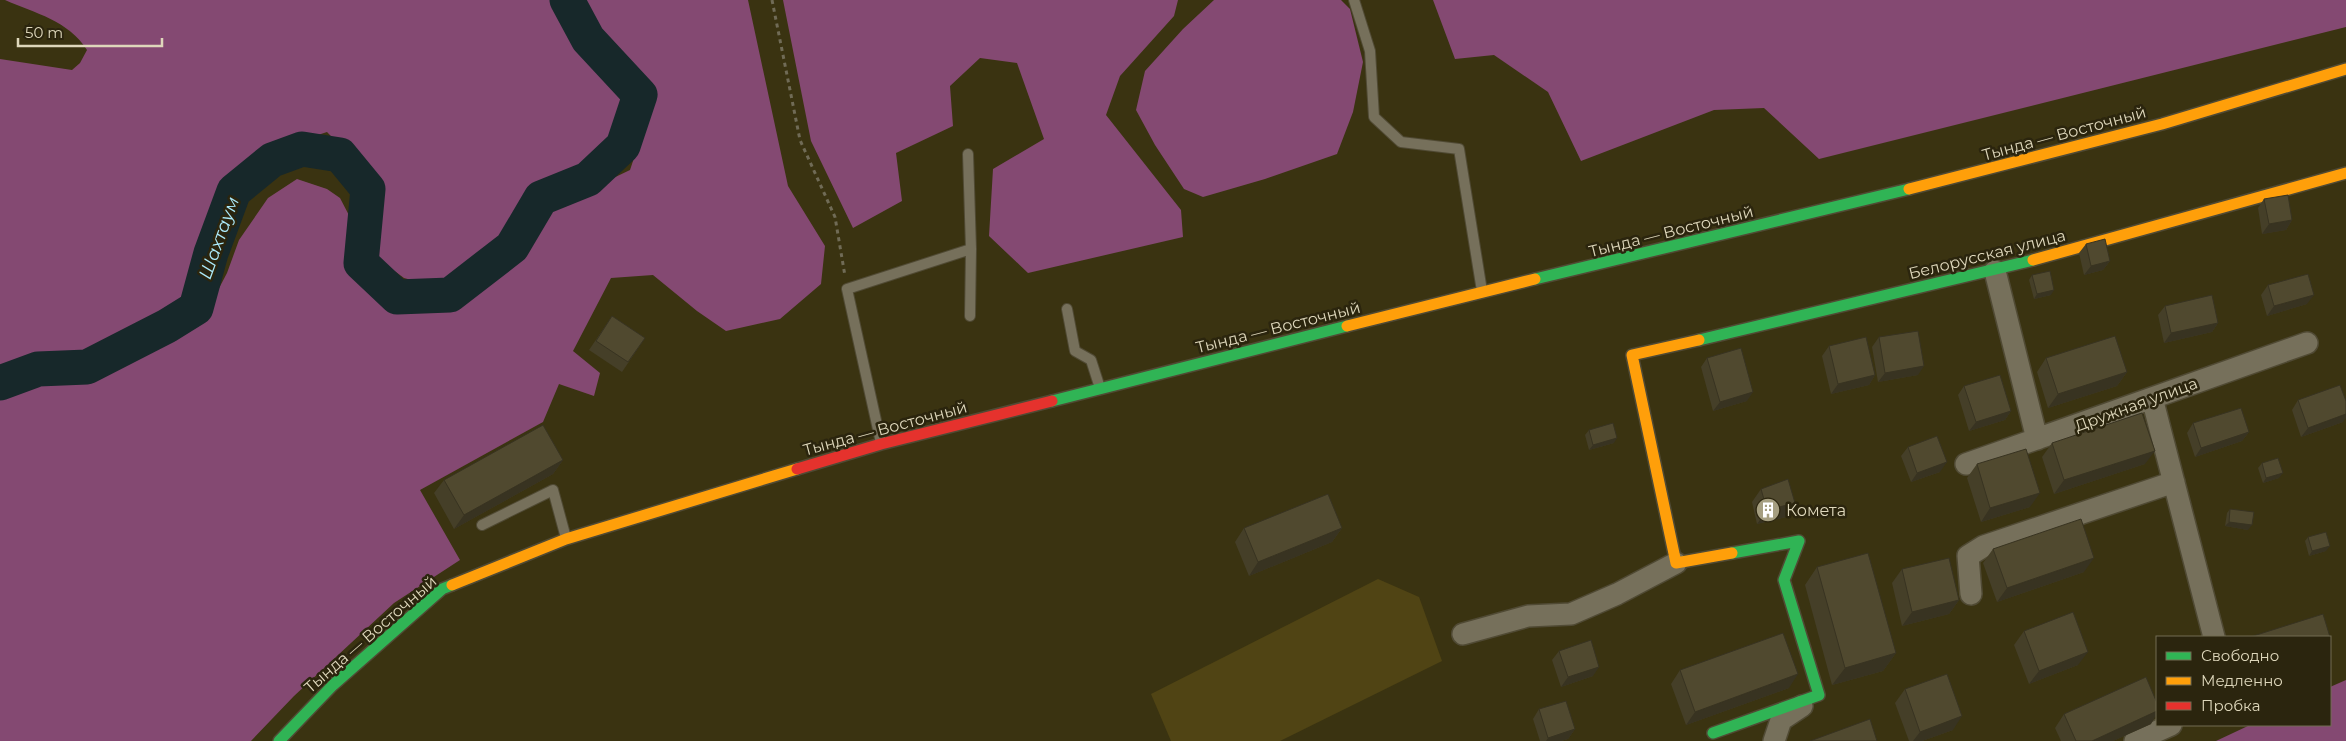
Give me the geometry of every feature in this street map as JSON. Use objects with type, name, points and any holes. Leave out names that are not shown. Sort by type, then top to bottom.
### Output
[{"type":"street","name":"Тында — Восточный","points":[[279,741],[333,685],[442,589],[566,539],[881,444],[1482,292],[1927,185],[2162,124],[2346,69]]},
{"type":"street","name":"Белорусская улица","points":[[1676,563],[1632,355],[1995,271],[2346,173]]},
{"type":"street","points":[[1995,271],[2038,439]]},
{"type":"street","name":"Дружная улица","points":[[1966,464],[2307,343]]},
{"type":"street","points":[[2152,398],[2214,636]]},
{"type":"street","points":[[1972,594],[1968,556],[1984,546],[2174,482]]},
{"type":"street","points":[[1463,634],[1528,616],[1571,614],[1617,594],[1676,563],[1799,542],[1784,580],[1819,695]]},
{"type":"street","points":[[1712,733],[1819,695]]},
{"type":"street","points":[[1774,741],[1781,720],[1819,695]]},
{"type":"street","points":[[2135,741],[2170,726]]},
{"type":"lane","points":[[1354,0],[1370,51],[1374,117],[1401,142],[1459,149],[1482,292]]},
{"type":"lane","points":[[968,154],[972,249],[970,316]]},
{"type":"lane","points":[[881,444],[847,289],[972,249]]},
{"type":"lane","points":[[1067,309],[1075,351],[1091,360],[1100,389]]},
{"type":"lane","points":[[482,525],[553,490],[566,539]]},
{"type":"path","points":[[772,0],[800,140],[835,217],[847,289]]},
{"type":"shaded area","points":[[5,0],[551,0],[597,60],[622,86],[624,115],[610,147],[587,171],[562,176],[537,193],[505,243],[469,272],[440,288],[404,278],[381,261],[371,239],[379,199],[368,174],[327,132],[257,155],[236,170],[222,196],[200,270],[174,307],[89,358],[44,359],[0,374],[0,59],[72,70],[80,63],[87,50],[80,40],[61,25]]},
{"type":"shaded area","points":[[584,0],[748,0],[788,186],[825,246],[821,284],[780,319],[726,331],[697,311],[653,275],[611,278],[573,351],[600,373],[594,396],[559,384],[543,422],[420,490],[460,560],[394,603],[294,696],[251,741],[0,741],[0,395],[46,381],[88,377],[149,348],[205,315],[227,273],[239,240],[268,198],[297,179],[327,189],[340,198],[353,223],[348,250],[358,275],[372,288],[404,307],[438,307],[477,289],[519,255],[540,225],[561,203],[630,170],[646,122],[648,97],[617,54]]},
{"type":"shaded area","points":[[783,0],[1178,0],[1174,16],[1120,76],[1106,115],[1181,210],[1183,237],[1028,273],[989,236],[993,169],[1044,139],[1017,63],[980,58],[950,86],[953,126],[896,153],[902,201],[853,228],[811,141]]},
{"type":"shaded area","points":[[1214,0],[1341,0],[1350,9],[1363,62],[1353,112],[1337,154],[1265,179],[1203,197],[1184,189],[1155,145],[1136,110],[1145,71],[1183,29]]},
{"type":"shaded area","points":[[1433,0],[2346,0],[2346,27],[1819,159],[1764,108],[1714,110],[1581,161],[1548,92],[1494,55],[1455,59]]},
{"type":"shaded area","points":[[1378,579],[1419,597],[1442,661],[1280,741],[1171,741],[1151,694]]},
{"type":"shaded area","points":[[2346,680],[2346,741],[2216,741],[2248,726],[2331,726],[2331,687]]},
{"type":"building","points":[[2288,195],[2292,220],[2269,224],[2264,199]]},
{"type":"building","points":[[2105,239],[2110,261],[2091,266],[2086,244]]},
{"type":"building","points":[[2050,271],[2054,290],[2037,294],[2032,275]]},
{"type":"building","points":[[2308,274],[2314,295],[2274,306],[2268,285]]},
{"type":"building","points":[[2212,295],[2218,323],[2171,333],[2165,306]]},
{"type":"building","points":[[612,316],[645,338],[628,362],[596,341]]},
{"type":"building","points":[[1918,331],[1924,366],[1885,373],[1879,337]]},
{"type":"building","points":[[2115,336],[2127,372],[2058,394],[2046,358]]},
{"type":"building","points":[[1866,337],[1875,375],[1838,384],[1829,346]]},
{"type":"building","points":[[1741,348],[1753,392],[1720,402],[1707,358]]},
{"type":"building","points":[[2000,375],[2011,411],[1976,422],[1964,386]]},
{"type":"building","points":[[2340,385],[2346,401],[2346,414],[2308,428],[2298,400]]},
{"type":"building","points":[[2241,408],[2249,432],[2201,448],[2193,423]]},
{"type":"building","points":[[2142,413],[2155,451],[2064,480],[2052,443]]},
{"type":"building","points":[[1613,423],[1617,438],[1593,445],[1589,430]]},
{"type":"building","points":[[543,425],[563,460],[464,515],[444,480]]},
{"type":"building","points":[[1937,436],[1947,462],[1917,473],[1908,447]]},
{"type":"building","points":[[2026,449],[2040,493],[1990,508],[1977,464]]},
{"type":"building","points":[[2278,458],[2283,473],[2266,478],[2262,463]]},
{"type":"building","points":[[1788,479],[1795,503],[1767,510],[1761,489]]},
{"type":"building","points":[[1328,494],[1342,528],[1258,562],[1244,528]]},
{"type":"building","points":[[2230,509],[2254,512],[2252,525],[2229,522]]},
{"type":"building","points":[[2081,519],[2094,558],[2007,588],[1993,549]]},
{"type":"building","points":[[2326,532],[2330,546],[2312,551],[2308,537]]},
{"type":"building","points":[[1868,553],[1896,653],[1845,668],[1817,567]]},
{"type":"building","points":[[1949,558],[1959,600],[1912,612],[1902,569]]},
{"type":"building","points":[[2073,612],[2088,652],[2039,671],[2024,631]]},
{"type":"building","points":[[2323,614],[2330,636],[2253,636]]},
{"type":"building","points":[[1783,633],[1798,674],[1695,712],[1680,670]]},
{"type":"building","points":[[1591,640],[1599,667],[1568,677],[1559,651]]},
{"type":"building","points":[[1947,674],[1962,716],[1920,732],[1905,689]]},
{"type":"building","points":[[2146,677],[2156,701],[2156,711],[2092,741],[2076,741],[2064,714]]},
{"type":"building","points":[[1566,701],[1575,729],[1548,738],[1539,709]]},
{"type":"building","points":[[1870,719],[1877,741],[1810,741]]},
{"type":"waterway","name":"Шахтаум","points":[[0,383],[38,369],[87,367],[167,326],[196,308],[211,253],[234,191],[272,160],[302,149],[340,155],[368,189],[361,263],[397,297],[450,295],[512,247],[541,198],[588,179],[623,146],[640,95],[588,39],[567,0]]},
{"type":"traffic: fast","points":[[1535,279],[1909,189]]},
{"type":"traffic: fast","points":[[1699,340],[2033,260]]},
{"type":"traffic: fast","points":[[1052,401],[1347,326]]},
{"type":"traffic: fast","points":[[1713,733],[1819,695],[1784,580],[1799,541],[1732,553]]},
{"type":"traffic: fast","points":[[279,741],[333,685],[442,589],[452,585]]},
{"type":"traffic: slow","points":[[1909,189],[2162,124],[2346,69]]},
{"type":"traffic: slow","points":[[2033,260],[2346,173]]},
{"type":"traffic: slow","points":[[1347,326],[1535,279]]},
{"type":"traffic: slow","points":[[1699,340],[1632,355],[1676,563],[1732,553]]},
{"type":"traffic: slow","points":[[452,585],[566,539],[797,469]]},
{"type":"traffic: jam","points":[[797,469],[881,444],[1052,401]]},
{"type":"place","name":"Комета","points":[[1768,510]]}]
